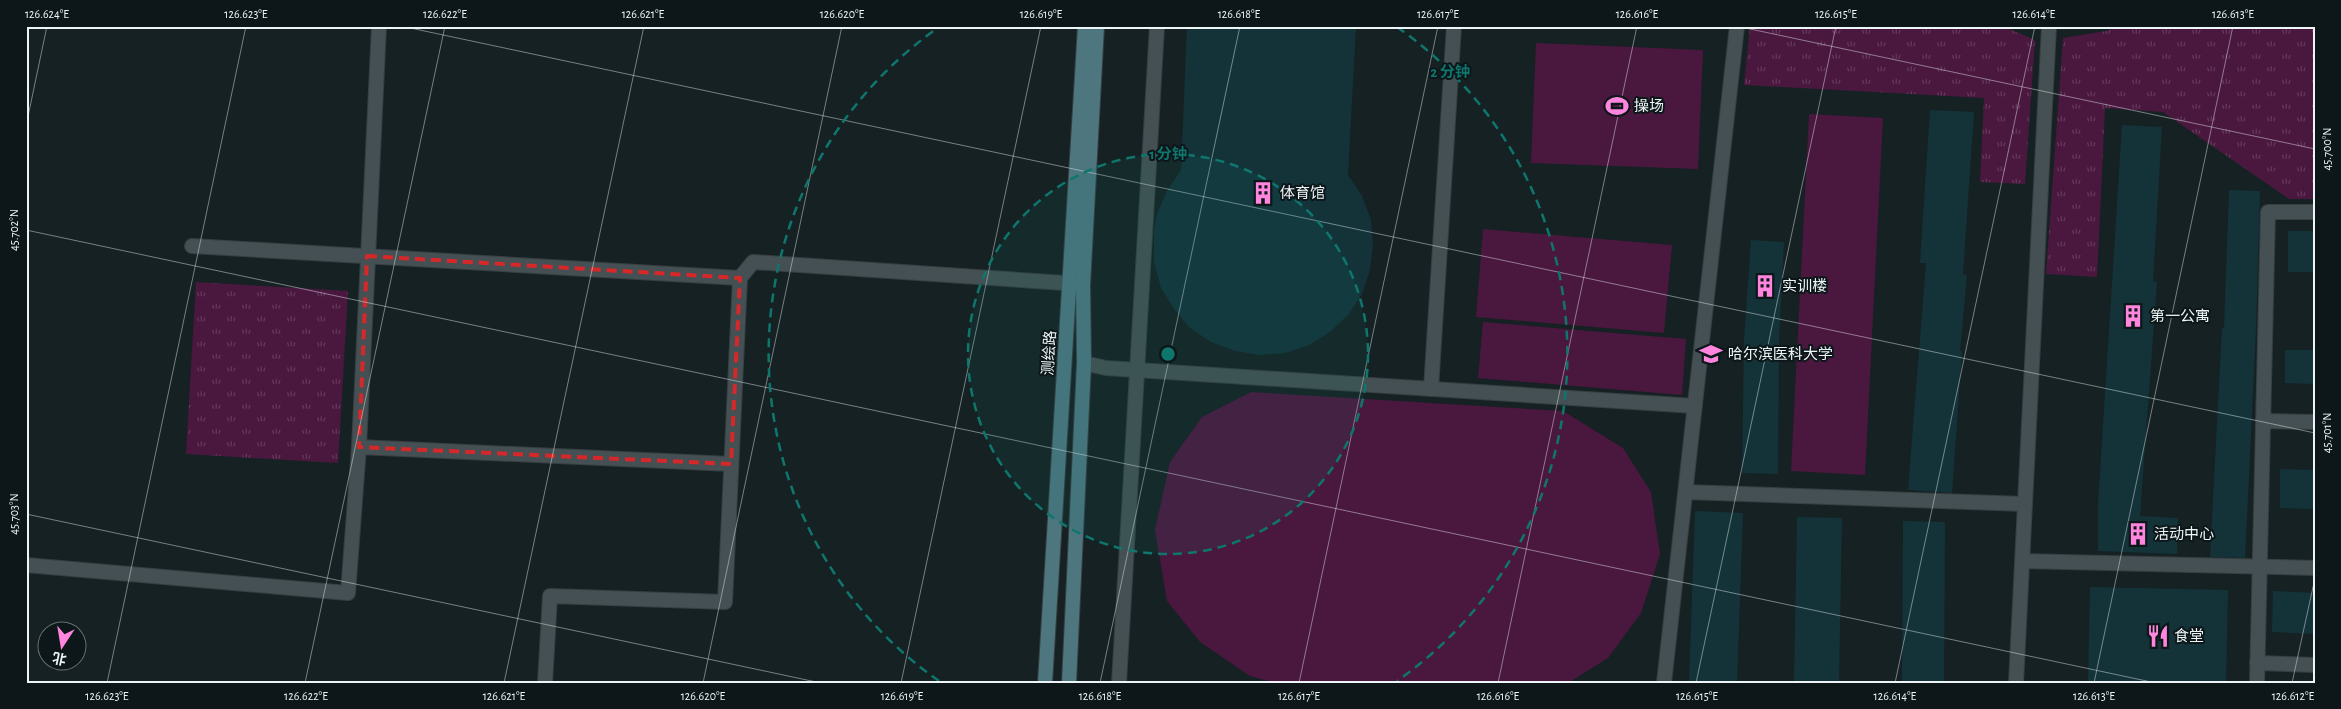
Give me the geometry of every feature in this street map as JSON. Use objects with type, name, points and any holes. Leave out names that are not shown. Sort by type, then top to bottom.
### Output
[{"type":"main road","name":"测绘路","points":[[1069,683],[1084,363],[1076,284],[1085,26]]},
{"type":"main road","name":"测绘路","points":[[1045,683],[1097,26]]},
{"type":"street","points":[[26,565],[348,592],[359,447],[379,26]]},
{"type":"street","points":[[1119,683],[1157,26]]},
{"type":"street","points":[[1431,389],[1454,26]]},
{"type":"street","points":[[1664,683],[1737,26]]},
{"type":"street","points":[[2016,683],[2049,26]]},
{"type":"street","points":[[2257,683],[2268,212],[2315,212]]},
{"type":"street","points":[[192,246],[740,278]]},
{"type":"street","points":[[545,683],[550,596],[725,602],[740,278],[753,262],[1076,284]]},
{"type":"street","points":[[1084,363],[1106,368],[1695,406]]},
{"type":"street","points":[[2263,421],[2315,422]]},
{"type":"street","points":[[359,447],[731,464]]},
{"type":"street","points":[[1686,492],[2025,504]]},
{"type":"street","points":[[2022,561],[2315,568]]},
{"type":"street","points":[[2258,663],[2315,665]]},
{"type":"highlighted area","points":[[367,256],[740,278],[731,464],[359,447]]},
{"type":"green space","points":[[1750,26],[2002,26],[2035,40],[2025,184],[1980,182],[1984,98],[1744,85]]},
{"type":"green space","points":[[2122,26],[2315,26],[2315,199],[2289,199],[2163,112],[2105,108],[2097,277],[2046,274],[2063,38],[2106,31]]},
{"type":"green space","name":"操场","points":[[1536,43],[1703,50],[1698,169],[1531,163]]},
{"type":"green space","points":[[1809,114],[1883,118],[1865,475],[1791,471]]},
{"type":"green space","points":[[1483,229],[1672,245],[1664,333],[1476,317]]},
{"type":"green space","points":[[196,282],[348,291],[338,463],[186,454]]},
{"type":"green space","points":[[1483,322],[1686,339],[1682,395],[1478,378]]},
{"type":"green space","points":[[1251,392],[1563,411],[1623,448],[1651,492],[1660,554],[1641,613],[1608,658],[1568,683],[1276,683],[1250,676],[1200,642],[1167,601],[1155,530],[1170,462],[1202,417]]},
{"type":"building","name":"体育馆","points":[[1187,26],[1356,26],[1348,175],[1362,196],[1371,220],[1373,245],[1370,270],[1362,294],[1348,315],[1330,332],[1309,345],[1285,353],[1260,355],[1235,351],[1211,342],[1190,328],[1174,309],[1161,288],[1154,263],[1154,230],[1157,214],[1167,191],[1181,170]]},
{"type":"building","points":[[1930,110],[1974,112],[1963,274],[1967,275],[1960,351],[1962,351],[1952,493],[1908,490],[1926,263],[1920,263]]},
{"type":"building","points":[[2122,125],[2162,127],[2153,281],[2157,282],[2140,516],[2178,518],[2177,554],[2098,551],[2098,505]]},
{"type":"building","points":[[2229,190],[2260,191],[2256,330],[2245,558],[2210,557],[2222,328],[2224,328]]},
{"type":"building","points":[[2288,231],[2315,231],[2315,272],[2288,272]]},
{"type":"building","points":[[1751,240],[1784,242],[1779,342],[1778,474],[1742,473],[1744,341]]},
{"type":"building","points":[[2285,350],[2315,350],[2315,384],[2285,383]]},
{"type":"building","points":[[2280,469],[2315,470],[2315,509],[2280,508]]},
{"type":"building","points":[[1695,511],[1743,513],[1737,683],[1689,683]]},
{"type":"building","points":[[1797,517],[1842,518],[1839,683],[1794,683]]},
{"type":"building","points":[[1903,521],[1945,522],[1944,683],[1902,683]]},
{"type":"building","name":"食堂","points":[[2090,587],[2228,590],[2226,683],[2088,683]]},
{"type":"building","points":[[2273,591],[2315,593],[2315,634],[2272,632]]},
{"type":"place","name":"操场","points":[[1617,106]]},
{"type":"place","name":"体育馆","points":[[1263,193]]},
{"type":"place","name":"实训楼","points":[[1765,286]]},
{"type":"place","name":"第一公寓","points":[[2133,316]]},
{"type":"place","name":"哈尔滨医科大学","points":[[1711,354]]},
{"type":"place","name":"活动中心","points":[[2138,534]]},
{"type":"place","name":"食堂","points":[[2158,636]]}]
